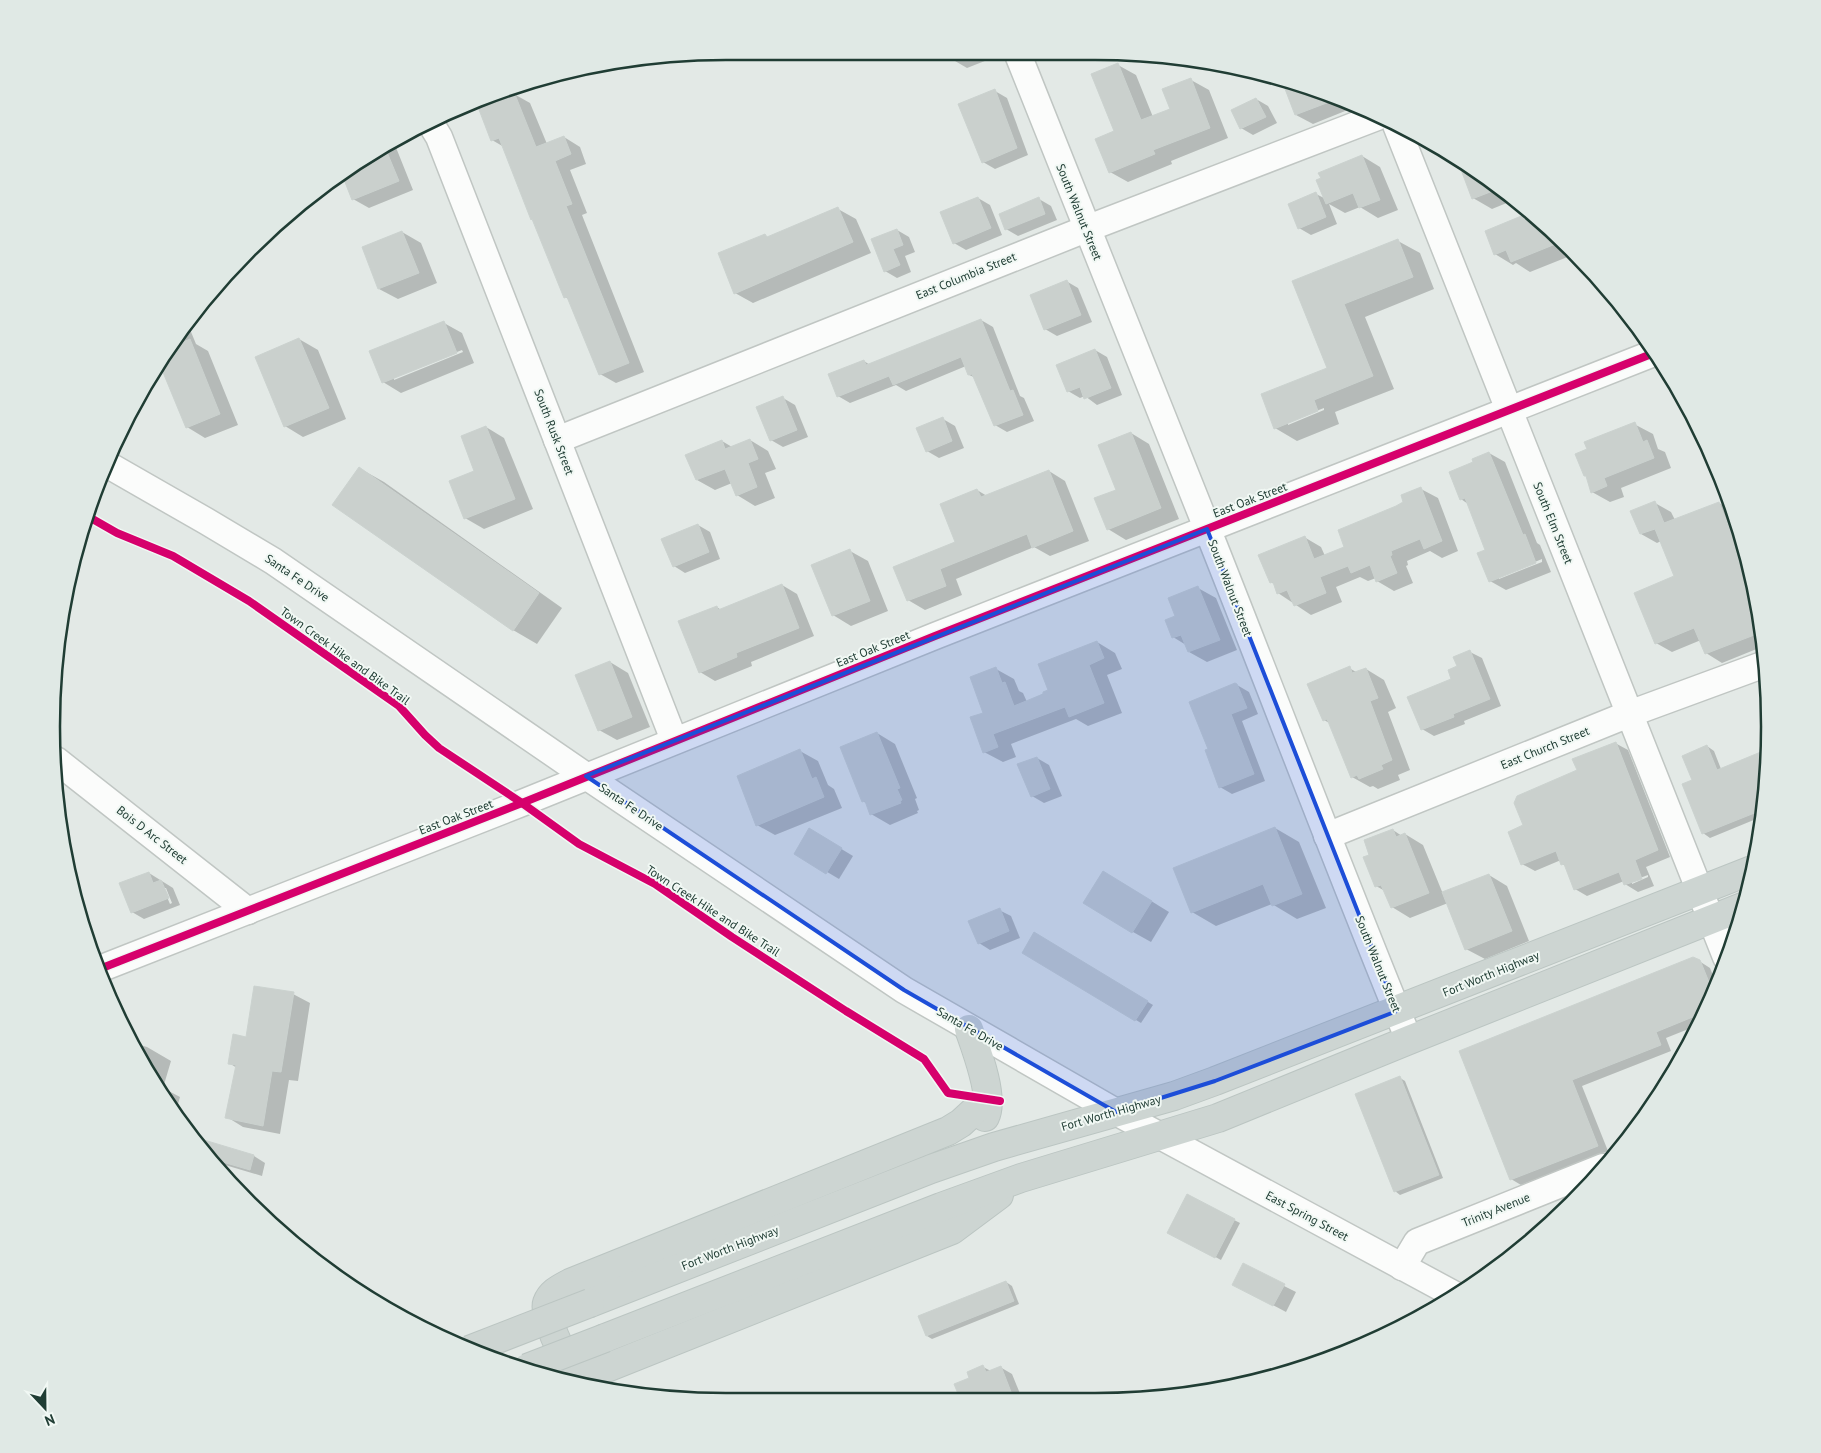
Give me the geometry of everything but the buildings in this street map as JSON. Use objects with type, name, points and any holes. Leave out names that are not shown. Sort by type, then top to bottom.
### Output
[{"type":"main road","name":"Fort Worth Highway","points":[[480,1346],[931,1169],[1003,1144],[1174,1096],[1215,1081],[1744,873]]},
{"type":"main road","points":[[536,1365],[941,1207],[1022,1178],[1218,1118],[1735,910]]},
{"type":"main road","points":[[931,1169],[969,1139],[979,1128],[987,1113],[985,1076],[969,1029]]},
{"type":"main road","points":[[987,1099],[961,1123],[948,1131],[570,1283],[554,1292],[546,1304],[548,1316],[563,1356],[571,1366],[584,1372],[599,1370],[952,1230],[1022,1178]]},
{"type":"street","name":"South Walnut Street","points":[[1020,60],[1409,1040]]},
{"type":"street","name":"East Columbia Street","points":[[557,440],[1086,229],[1369,120]]},
{"type":"street","name":"South Rusk Street","points":[[434,128],[674,740]]},
{"type":"street","name":"South Elm Street","points":[[1400,134],[1723,949]]},
{"type":"street","name":"East Oak Street","points":[[105,967],[1648,355]]},
{"type":"street","name":"Santa Fe Drive","points":[[113,467],[273,562],[904,990],[969,1029],[1159,1136]]},
{"type":"street","name":"East Church Street","points":[[1327,836],[1629,714],[1758,667]]},
{"type":"street","name":"Bois D Arc Street","points":[[61,764],[248,911]]},
{"type":"street","name":"East Spring Street","points":[[1159,1136],[1448,1291]]},
{"type":"street","name":"Trinity Avenue","points":[[1402,1267],[1417,1242],[1590,1172]]},
{"type":"highlighted area","points":[[1207,529],[1397,1011],[1215,1081],[1116,1112],[904,990],[586,776]]},
{"type":"cycle path","points":[[105,967],[522,803],[935,636],[1648,355]]},
{"type":"cycle path","name":"Town Creek Hike and Bike Trail","points":[[93,519],[117,533],[173,556],[249,601],[399,706],[439,748],[522,803],[579,844],[655,884],[732,937],[924,1059],[948,1093],[1000,1101]]}]
